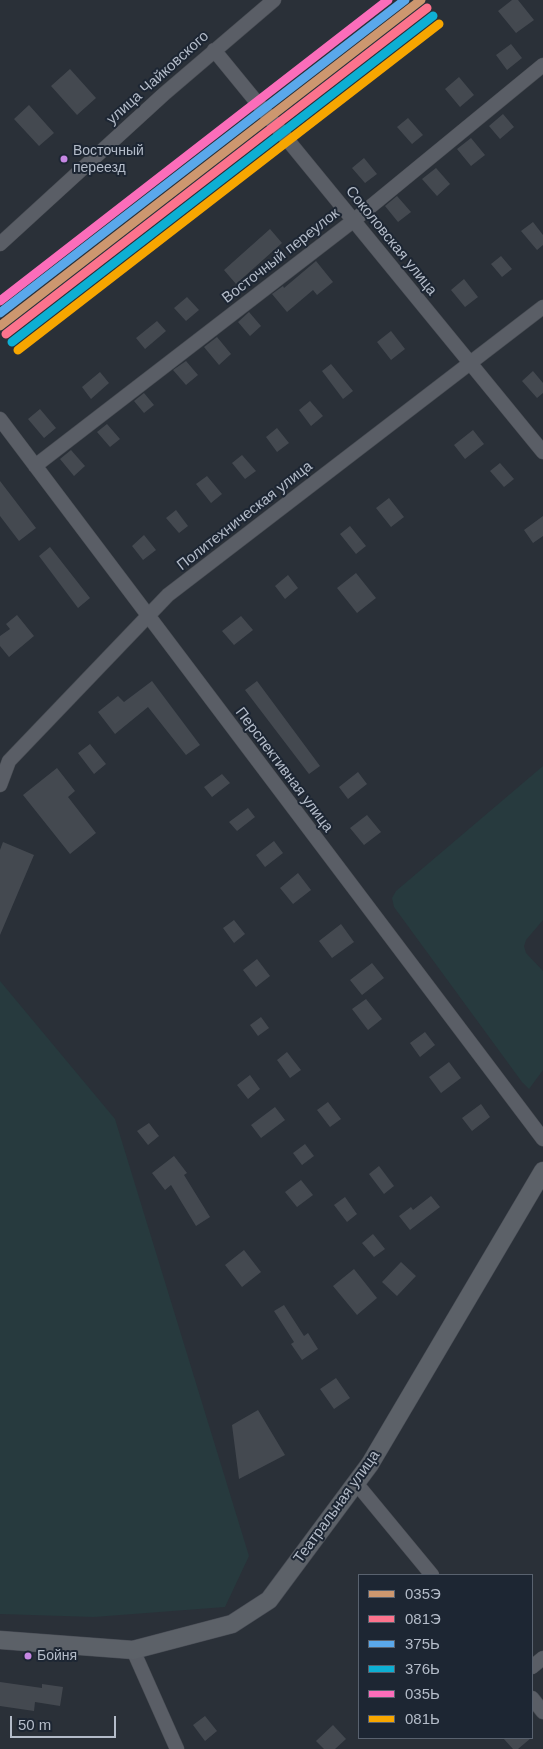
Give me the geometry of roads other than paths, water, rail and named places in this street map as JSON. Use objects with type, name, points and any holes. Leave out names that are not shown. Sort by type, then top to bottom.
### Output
[{"type":"main road","name":"Театральная улица","points":[[0,1640],[133,1650],[232,1624],[269,1600],[370,1464],[543,1171]]},
{"type":"street","name":"улица Чайковского","points":[[0,244],[214,50],[274,0]]},
{"type":"street","name":"Соколовская улица","points":[[214,50],[543,452]]},
{"type":"street","name":"Восточный переулок","points":[[35,466],[353,221],[543,65]]},
{"type":"street","name":"Политехническая улица","points":[[0,785],[9,761],[168,595],[543,307]]},
{"type":"street","name":"Перспективная улица","points":[[0,419],[543,1140]]},
{"type":"street","points":[[356,1483],[431,1574]]},
{"type":"street","points":[[133,1650],[177,1749]]},
{"type":"street","points":[[533,1666],[543,1658]]},
{"type":"street","points":[[533,1699],[543,1712]]},
{"type":"place","name":"Восточный переезд","points":[[64,159]]},
{"type":"place","name":"Бойня","points":[[28,1656]]}]
